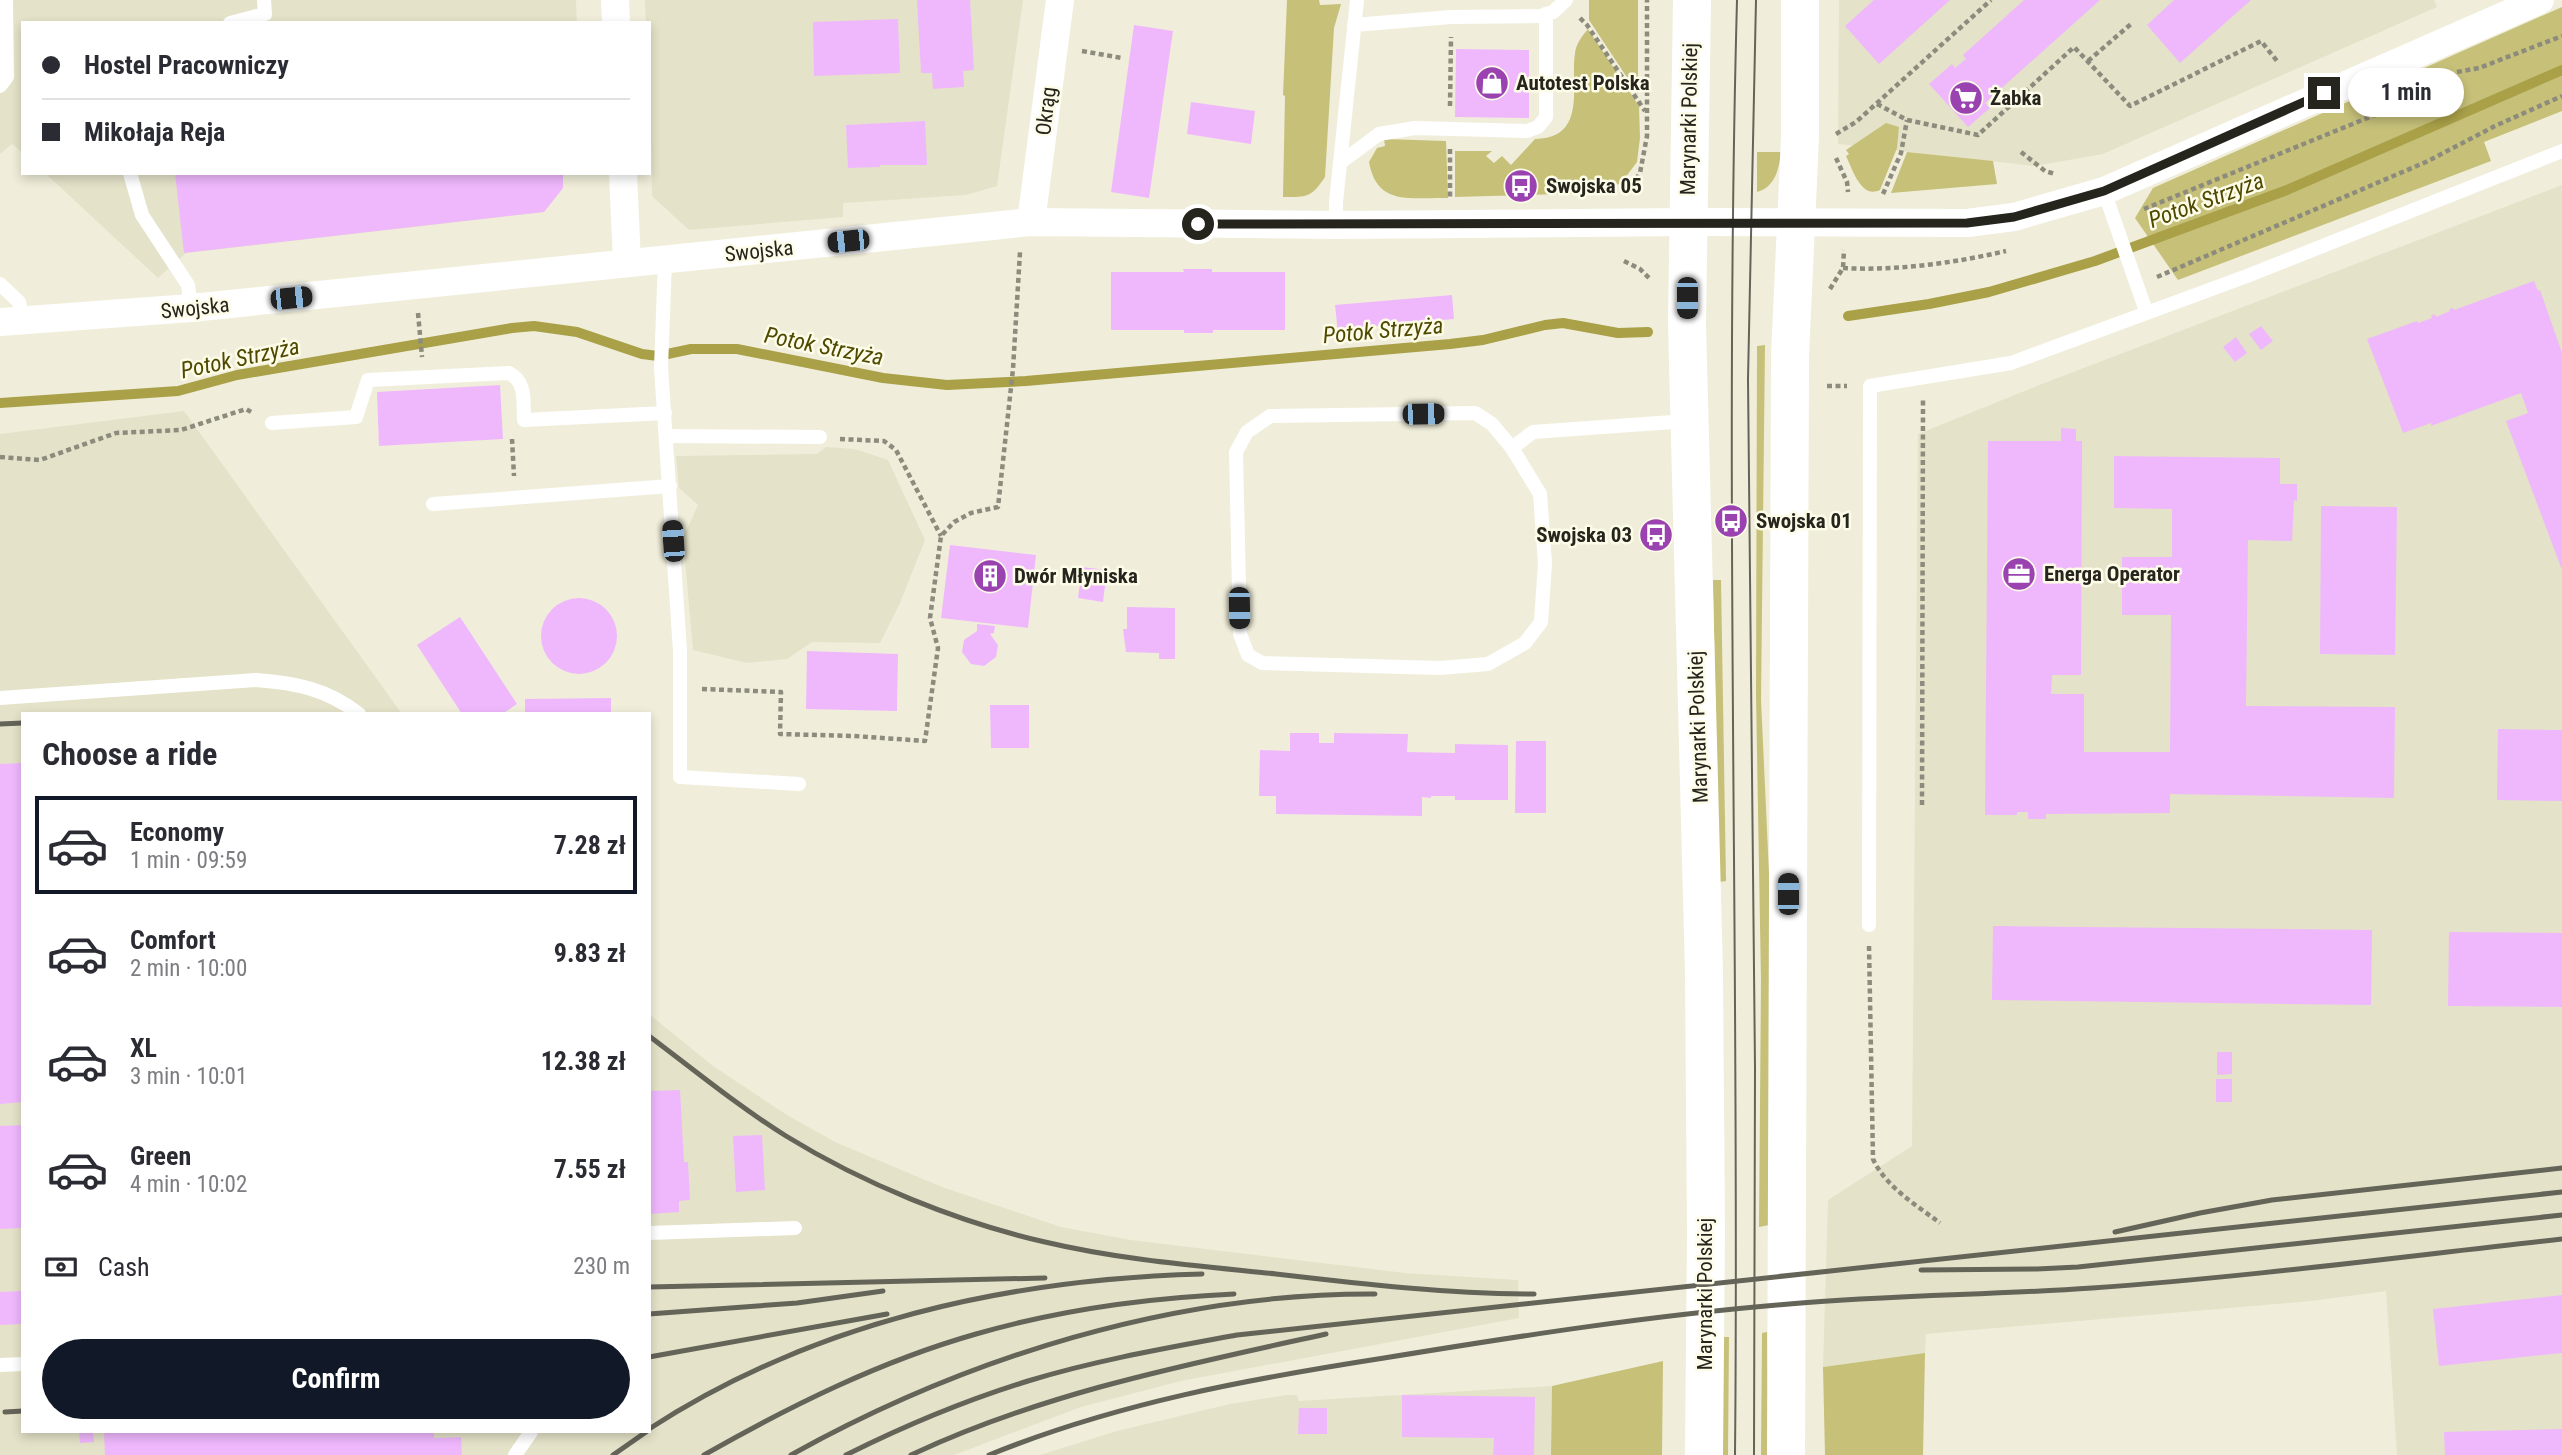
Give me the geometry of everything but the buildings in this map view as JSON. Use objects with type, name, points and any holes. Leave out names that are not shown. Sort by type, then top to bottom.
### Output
[{"type":"main road","name":"Marynarki Polskiej","points":[[1692,0],[1687,222],[1704,973],[1706,1234],[1703,1455]]},
{"type":"main road","points":[[1786,1455],[1790,356],[1797,223],[1800,0]]},
{"type":"street","points":[[615,0],[616,21]]},
{"type":"street","name":"Okrąg","points":[[1026,234],[1060,0]]},
{"type":"street","name":"Swojska","points":[[12,320],[191,309],[627,263],[1026,234],[1336,225],[1967,223],[2014,217],[2104,191],[2506,7],[2540,0]]},
{"type":"street","points":[[623,175],[627,263]]},
{"type":"lane","points":[[0,86],[7,77],[6,0]]},
{"type":"lane","points":[[238,21],[265,14],[264,0]]},
{"type":"lane","points":[[1336,225],[1357,0]]},
{"type":"lane","points":[[1354,25],[1451,17],[1546,14],[1566,1]]},
{"type":"lane","points":[[1340,163],[1379,134],[1415,128],[1527,131],[1538,127],[1546,117],[1546,14]]},
{"type":"lane","points":[[7,45],[21,46]]},
{"type":"lane","points":[[1869,925],[1870,386],[2011,363],[2247,276],[2562,151]]},
{"type":"lane","points":[[131,175],[142,215],[188,285],[191,309]]},
{"type":"lane","points":[[2104,191],[2146,311]]},
{"type":"lane","points":[[665,260],[661,368],[680,651],[680,776],[799,785]]},
{"type":"lane","points":[[0,285],[19,302],[12,320]]},
{"type":"lane","points":[[272,423],[356,416],[368,380],[509,373],[517,378],[522,386],[524,420],[665,413]]},
{"type":"lane","points":[[1475,413],[1492,424],[1512,448],[1540,494],[1545,563],[1541,622],[1525,643],[1488,664],[1440,668],[1262,663],[1248,655],[1240,634],[1236,452],[1247,432],[1270,416],[1475,413]]},
{"type":"lane","points":[[1512,448],[1534,432],[1690,421]]},
{"type":"lane","points":[[667,436],[820,437]]},
{"type":"lane","points":[[433,504],[670,486]]},
{"type":"lane","points":[[0,698],[256,680],[298,684],[342,700],[357,712]]},
{"type":"lane","points":[[651,1233],[795,1228]]},
{"type":"lane","points":[[0,1365],[21,1364]]},
{"type":"lane","points":[[515,1455],[530,1433]]},
{"type":"path","points":[[1625,194],[1640,173],[1647,136],[1647,0]]},
{"type":"path","points":[[1829,138],[1856,122],[1991,0]]},
{"type":"path","points":[[1566,1],[1587,25],[1646,113]]},
{"type":"path","points":[[2088,61],[2132,24]]},
{"type":"path","points":[[2445,74],[2479,68],[2562,36]]},
{"type":"path","points":[[1877,104],[1907,120],[1978,135],[2074,47],[2130,106],[2261,41],[2277,61]]},
{"type":"path","points":[[2135,279],[2426,162],[2562,96]]},
{"type":"path","points":[[1880,201],[1907,138],[1907,120]]},
{"type":"path","points":[[2021,152],[2045,171],[2063,177]]},
{"type":"path","points":[[680,689],[781,692],[780,734],[925,741],[938,648],[930,618],[941,537],[954,522],[971,513],[998,507],[1026,234]]},
{"type":"path","points":[[418,307],[423,378]]},
{"type":"path","points":[[1922,805],[1923,377]]},
{"type":"path","points":[[1826,386],[1857,386]]},
{"type":"path","points":[[0,457],[40,460],[117,433],[181,430],[246,409],[272,423]]},
{"type":"path","points":[[511,428],[516,498]]},
{"type":"path","points":[[820,437],[884,441],[896,450],[941,537]]},
{"type":"path","points":[[1869,925],[1872,1159],[1878,1171],[1940,1223]]},
{"type":"shaded area","points":[[0,0],[576,0],[577,21],[21,21],[21,151],[12,144],[0,154]]},
{"type":"shaded area","points":[[645,0],[1023,0],[997,186],[966,195],[843,203],[843,217],[689,230],[652,196],[651,21],[646,21]]},
{"type":"shaded area","points":[[1287,0],[1319,0],[1320,5],[1341,4],[1334,28],[1325,177],[1312,193],[1298,197],[1283,197]]},
{"type":"shaded area","points":[[1589,0],[1638,0],[1638,94],[1589,20]]},
{"type":"shaded area","points":[[1839,0],[2434,0],[2437,7],[2103,154],[2034,166],[1838,144]]},
{"type":"shaded area","points":[[2562,7],[2562,111],[2484,142],[2491,161],[2178,280],[2135,218],[2153,188]]},
{"type":"shaded area","points":[[1588,29],[1639,106],[1640,138],[1637,162],[1622,182],[1602,193],[1455,197],[1455,151],[1492,151],[1486,156],[1494,163],[1502,156],[1511,165],[1535,139],[1552,136],[1563,130],[1570,120],[1573,108],[1576,50]]},
{"type":"shaded area","points":[[1886,123],[1899,127],[1897,148],[1880,190],[1873,192],[1858,182],[1846,156],[1849,154],[1846,150]]},
{"type":"shaded area","points":[[1384,139],[1446,141],[1448,198],[1409,198],[1388,193],[1380,186],[1373,176],[1369,162],[1377,148],[1385,146]]},
{"type":"shaded area","points":[[1757,152],[1781,152],[1772,182],[1757,192]]},
{"type":"shaded area","points":[[1907,152],[1993,161],[1997,184],[1891,193]]},
{"type":"shaded area","points":[[47,175],[563,175],[563,188],[544,212],[186,253],[158,278]]},
{"type":"shaded area","points":[[2562,185],[2562,1455],[2397,1455],[2386,1291],[2311,1301],[1926,1334],[1925,1353],[1823,1367],[1828,1200],[1912,1146],[1918,434]]},
{"type":"shaded area","points":[[1765,345],[1761,700],[1772,938],[1769,1225],[1759,1227],[1761,981],[1756,695],[1757,346]]},
{"type":"shaded area","points":[[184,411],[401,712],[21,712],[21,1433],[651,1433],[651,1016],[713,1066],[787,1115],[835,1142],[942,1187],[1061,1227],[1131,1240],[1405,1273],[1518,1280],[1519,1318],[1181,1381],[1081,1407],[954,1455],[0,1455],[0,434]]},
{"type":"shaded area","points":[[826,447],[855,449],[888,460],[925,540],[900,603],[880,643],[812,642],[787,659],[747,663],[693,650],[683,538],[698,505],[679,488],[676,456],[817,454]]},
{"type":"shaded area","points":[[1713,580],[1721,580],[1726,881],[1719,882]]},
{"type":"shaded area","points":[[1767,1332],[1769,1455],[1761,1455],[1762,1333]]},
{"type":"shaded area","points":[[1722,1337],[1729,1337],[1728,1455],[1720,1455]]},
{"type":"shaded area","points":[[1925,1353],[1923,1455],[1825,1455],[1823,1367]]},
{"type":"shaded area","points":[[1663,1361],[1662,1455],[1551,1455],[1552,1386]]},
{"type":"shaded area","points":[[1552,1386],[1551,1455],[1040,1455],[1117,1431],[1230,1404],[1287,1395],[1297,1395],[1299,1401]]},
{"type":"waterway","name":"Potok Strzyża","points":[[1848,316],[1989,292],[2095,261],[2287,190],[2562,70]]},
{"type":"waterway","name":"Potok Strzyża","points":[[0,403],[178,391],[237,375],[534,326],[577,332],[642,354],[658,356],[691,349],[737,349],[883,378],[947,385],[1026,381],[1450,344],[1563,323],[1618,333],[1648,332]]},
{"type":"tram line","points":[[1735,1455],[1732,364],[1737,0]]},
{"type":"tram line","points":[[1754,1455],[1755,1068],[1748,379],[1756,0]]},
{"type":"railway","points":[[0,724],[21,723]]},
{"type":"railway","points":[[651,1038],[786,1136],[846,1170],[944,1212],[1012,1234],[1102,1253],[1189,1265],[1405,1288],[1534,1294]]},
{"type":"railway","points":[[2115,1232],[2272,1200],[2562,1168]]},
{"type":"railway","points":[[846,1455],[936,1414],[1028,1381],[1106,1361],[1237,1335],[2562,1192]]},
{"type":"railway","points":[[1921,1270],[2078,1267],[2562,1215]]},
{"type":"railway","points":[[989,1455],[1086,1421],[1233,1384],[1586,1327],[1827,1301],[2151,1283],[2562,1239]]},
{"type":"railway","points":[[651,1428],[712,1392],[777,1360],[845,1334],[915,1313],[985,1297],[1057,1285],[1202,1274]]},
{"type":"railway","points":[[651,1287],[1045,1278]]},
{"type":"railway","points":[[651,1314],[797,1303],[883,1291]]},
{"type":"railway","points":[[704,1455],[837,1386],[906,1357],[976,1334],[1103,1306],[1234,1294]]},
{"type":"railway","points":[[791,1455],[928,1388],[1073,1337],[1223,1305],[1299,1297],[1375,1294]]},
{"type":"railway","points":[[651,1357],[887,1314]]},
{"type":"railway","points":[[911,1455],[961,1433],[1063,1398],[1168,1370],[1326,1334]]},
{"type":"railway","points":[[5,1412],[21,1411]]},
{"type":"railway","points":[[613,1455],[645,1433]]},
{"type":"place","name":"Autotest Polska","points":[[1492,83]]},
{"type":"place","name":"Żabka","points":[[1966,98]]},
{"type":"place","name":"Swojska 05","points":[[1521,186]]},
{"type":"place","name":"Swojska 01","points":[[1731,521]]},
{"type":"place","name":"Swojska 03","points":[[1656,535]]},
{"type":"place","name":"Energa Operator","points":[[2019,574]]},
{"type":"place","name":"Dwór Młyniska","points":[[990,576]]},
{"type":"route","points":[[1198,224],[1967,223],[2014,217],[2104,191],[2324,93]]}]
